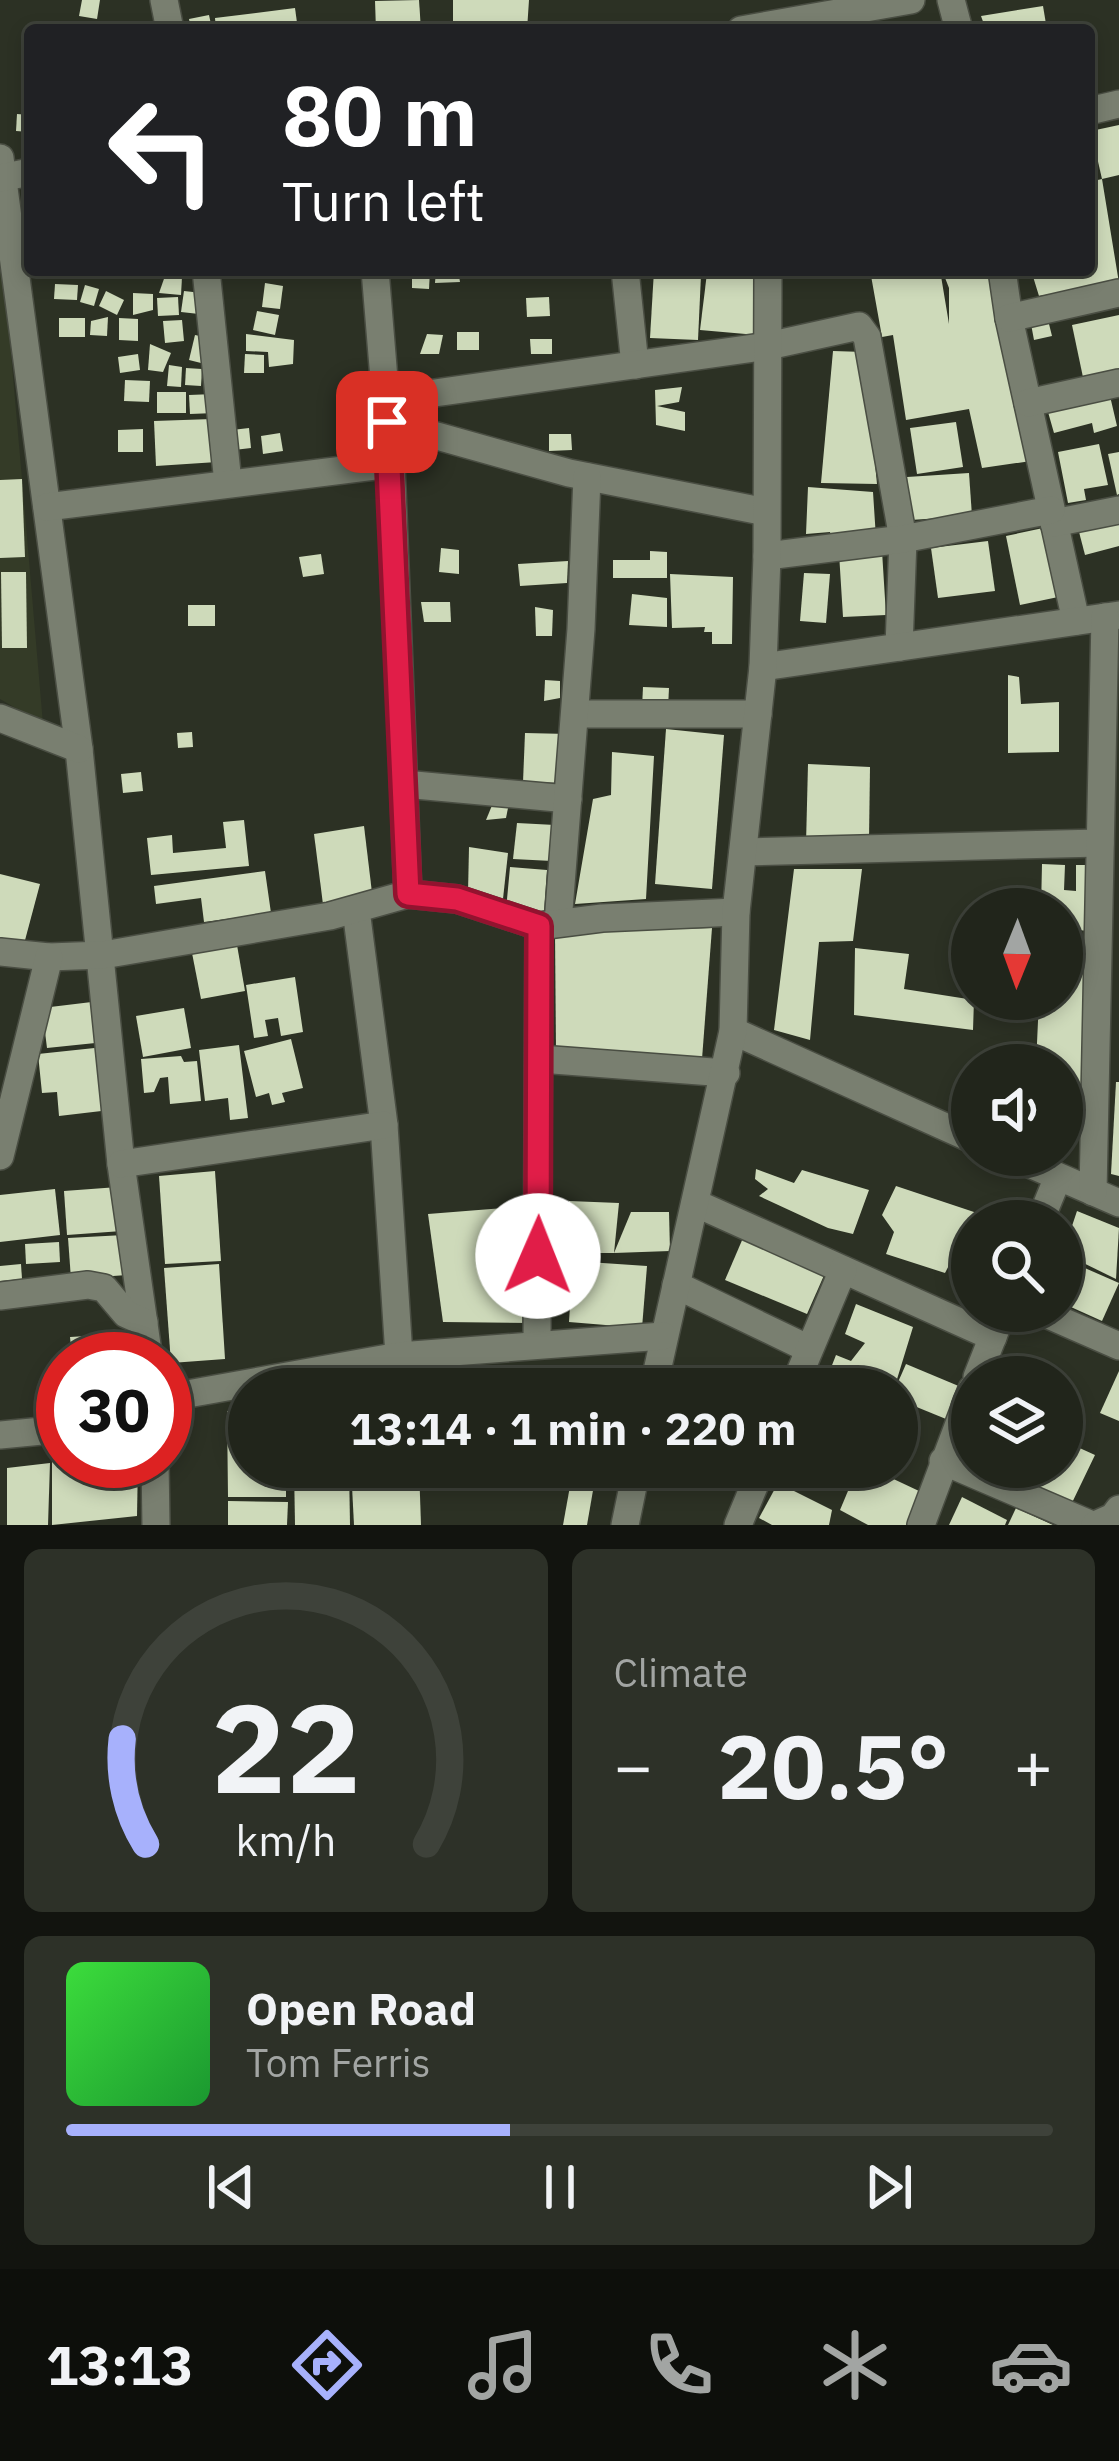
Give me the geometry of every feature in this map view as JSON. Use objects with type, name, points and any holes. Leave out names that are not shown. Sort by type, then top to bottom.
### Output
[{"type":"street","points":[[760,21],[911,0]]},
{"type":"street","points":[[8,172],[145,1332]]},
{"type":"street","points":[[207,276],[228,483]]},
{"type":"street","points":[[375,276],[391,464],[408,894]]},
{"type":"street","points":[[626,276],[635,364]]},
{"type":"street","points":[[657,1368],[733,1031],[736,912],[763,668],[768,276]]},
{"type":"street","points":[[1003,276],[1076,621]]},
{"type":"street","points":[[1009,318],[1119,293]]},
{"type":"street","points":[[386,411],[860,326],[865,331],[903,538],[899,647]]},
{"type":"street","points":[[1028,403],[1119,382]]},
{"type":"street","points":[[386,411],[587,477],[766,512]]},
{"type":"street","points":[[47,508],[391,464]]},
{"type":"street","points":[[537,1344],[540,1059],[549,925],[575,714],[587,477]]},
{"type":"street","points":[[767,556],[1119,510]]},
{"type":"street","points":[[763,668],[1112,616],[1100,843],[1109,921],[1106,1198],[1058,1177],[1049,1200]]},
{"type":"street","points":[[575,714],[758,714]]},
{"type":"street","points":[[0,718],[79,749]]},
{"type":"street","points":[[404,784],[568,799]]},
{"type":"street","points":[[743,852],[1100,843]]},
{"type":"street","points":[[0,952],[103,955],[356,910],[408,894],[457,899],[549,925],[736,912]]},
{"type":"street","points":[[356,910],[384,1126],[399,1356]]},
{"type":"street","points":[[0,1156],[49,957]]},
{"type":"street","points":[[733,1031],[951,1129]]},
{"type":"street","points":[[540,1059],[726,1073]]},
{"type":"street","points":[[122,1164],[384,1126]]},
{"type":"street","points":[[695,1203],[843,1270],[951,1308]]},
{"type":"street","points":[[801,1368],[843,1270]]},
{"type":"street","points":[[0,1295],[88,1285],[104,1288],[126,1314],[144,1322]]},
{"type":"street","points":[[676,1285],[809,1349]]},
{"type":"street","points":[[1083,1330],[1119,1346]]},
{"type":"street","points":[[192,1393],[399,1356],[664,1336]]},
{"type":"street","points":[[0,1435],[36,1432]]},
{"type":"street","points":[[921,1525],[951,1440]]},
{"type":"street","points":[[943,1460],[1094,1525],[1114,1517],[1119,1509]]},
{"type":"street","points":[[155,1488],[156,1525]]},
{"type":"street","points":[[625,1525],[633,1488]]},
{"type":"street","points":[[738,1525],[753,1488]]},
{"type":"shaded area","points":[[0,228],[22,479],[43,724],[0,699]]},
{"type":"building","points":[[82,0],[100,0],[97,19],[79,16]]},
{"type":"building","points":[[419,0],[421,24],[376,24],[375,1]]},
{"type":"building","points":[[453,0],[529,0],[527,24],[453,24]]},
{"type":"building","points":[[1043,6],[1046,24],[984,24],[981,16]]},
{"type":"building","points":[[295,8],[297,24],[216,24],[215,18]]},
{"type":"building","points":[[209,15],[211,24],[190,24],[189,19]]},
{"type":"building","points":[[17,114],[24,115],[24,132],[16,131]]},
{"type":"building","points":[[1119,125],[1119,175],[1102,179],[1095,130]]},
{"type":"building","points":[[1102,179],[1119,283],[1039,296],[1033,276],[1095,276],[1095,181]]},
{"type":"building","points":[[165,276],[182,277],[181,295],[159,293]]},
{"type":"building","points":[[412,276],[430,276],[429,289],[412,288]]},
{"type":"building","points":[[436,276],[459,276],[460,282],[435,283]]},
{"type":"building","points":[[654,276],[701,276],[698,340],[650,338]]},
{"type":"building","points":[[707,276],[762,276],[757,335],[700,330]]},
{"type":"building","points":[[871,276],[941,276],[949,324],[944,276],[997,276],[1031,461],[982,468],[969,409],[906,420],[893,335],[882,337]]},
{"type":"building","points":[[265,283],[283,286],[280,309],[262,307]]},
{"type":"building","points":[[55,284],[78,285],[77,300],[54,299]]},
{"type":"building","points":[[85,285],[99,289],[94,306],[80,302]]},
{"type":"building","points":[[106,291],[124,300],[117,315],[99,306]]},
{"type":"building","points":[[184,291],[202,293],[199,314],[181,312]]},
{"type":"building","points":[[133,293],[153,294],[153,310],[133,315]]},
{"type":"building","points":[[178,297],[179,315],[158,316],[157,298]]},
{"type":"building","points":[[549,297],[550,316],[527,317],[526,298]]},
{"type":"building","points":[[257,311],[279,315],[275,335],[253,330]]},
{"type":"building","points":[[1119,315],[1119,375],[1084,382],[1072,325]]},
{"type":"building","points":[[108,317],[107,336],[90,335],[91,321]]},
{"type":"building","points":[[59,318],[85,318],[85,337],[59,337]]},
{"type":"building","points":[[119,318],[138,319],[138,341],[119,340]]},
{"type":"building","points":[[182,320],[184,341],[165,343],[163,321]]},
{"type":"building","points":[[1048,320],[1052,336],[1034,340],[1031,324]]},
{"type":"building","points":[[457,332],[479,332],[479,350],[457,350]]},
{"type":"building","points":[[246,334],[294,340],[293,364],[269,367],[268,352],[246,351]]},
{"type":"building","points":[[427,334],[443,335],[439,354],[420,354]]},
{"type":"building","points":[[195,335],[210,338],[205,364],[189,360]]},
{"type":"building","points":[[530,339],[552,339],[552,354],[531,354]]},
{"type":"building","points":[[150,344],[171,353],[163,372],[148,370]]},
{"type":"building","points":[[833,351],[864,352],[877,484],[821,483]]},
{"type":"building","points":[[138,354],[140,370],[120,373],[118,357]]},
{"type":"building","points":[[245,354],[264,355],[264,373],[244,373]]},
{"type":"building","points":[[169,365],[182,367],[181,387],[167,386]]},
{"type":"building","points":[[186,368],[202,369],[201,386],[185,385]]},
{"type":"building","points":[[125,380],[150,381],[149,402],[124,401]]},
{"type":"building","points":[[682,387],[679,402],[657,406],[685,412],[685,431],[656,425],[655,390]]},
{"type":"building","points":[[157,392],[186,392],[186,413],[157,413]]},
{"type":"building","points":[[214,394],[215,413],[190,414],[189,395]]},
{"type":"building","points":[[1110,396],[1117,426],[1094,433],[1092,423],[1054,433],[1048,412]]},
{"type":"building","points":[[212,419],[217,462],[156,466],[154,421]]},
{"type":"building","points":[[956,422],[963,467],[917,474],[910,428]]},
{"type":"building","points":[[249,428],[251,448],[234,450],[232,430]]},
{"type":"building","points":[[143,429],[143,452],[118,452],[118,430]]},
{"type":"building","points":[[280,433],[283,451],[263,454],[261,436]]},
{"type":"building","points":[[549,434],[571,434],[572,450],[549,451]]},
{"type":"building","points":[[352,436],[368,436],[367,457],[355,460]]},
{"type":"building","points":[[1099,444],[1108,485],[1084,489],[1086,500],[1068,503],[1058,452]]},
{"type":"building","points":[[1119,452],[1119,494],[1117,495],[1108,454]]},
{"type":"building","points":[[969,473],[972,516],[910,520],[907,477]]},
{"type":"building","points":[[22,479],[25,557],[0,558],[0,480]]},
{"type":"building","points":[[808,487],[873,492],[876,538],[832,543],[830,532],[806,534]]},
{"type":"building","points":[[1119,518],[1119,546],[1085,555],[1078,528]]},
{"type":"building","points":[[1048,527],[1063,596],[1020,605],[1006,536]]},
{"type":"building","points":[[988,541],[995,591],[938,598],[931,548]]},
{"type":"building","points":[[441,548],[459,550],[459,574],[439,572]]},
{"type":"building","points":[[650,551],[667,552],[667,578],[613,578],[613,560],[650,560]]},
{"type":"building","points":[[882,551],[886,615],[843,617],[839,553]]},
{"type":"building","points":[[321,554],[324,574],[303,577],[299,557]]},
{"type":"building","points":[[568,561],[567,583],[520,586],[518,564]]},
{"type":"building","points":[[1,572],[26,572],[27,648],[2,648]]},
{"type":"building","points":[[804,573],[830,574],[826,623],[800,621]]},
{"type":"building","points":[[670,574],[733,577],[732,644],[712,644],[712,632],[704,632],[705,627],[672,628]]},
{"type":"building","points":[[632,594],[667,598],[667,627],[629,625]]},
{"type":"building","points":[[421,602],[450,602],[451,622],[424,622]]},
{"type":"building","points":[[188,605],[215,605],[215,626],[188,626]]},
{"type":"building","points":[[535,607],[553,610],[552,636],[536,636]]},
{"type":"building","points":[[1008,675],[1019,677],[1021,704],[1059,702],[1059,752],[1008,753]]},
{"type":"building","points":[[545,680],[560,681],[560,698],[544,701]]},
{"type":"building","points":[[643,687],[669,688],[668,708],[642,708]]},
{"type":"building","points":[[666,729],[724,735],[712,889],[655,884]]},
{"type":"building","points":[[192,732],[193,747],[178,748],[177,733]]},
{"type":"building","points":[[525,733],[568,734],[566,783],[523,782]]},
{"type":"building","points":[[612,752],[654,756],[646,899],[575,904],[593,799],[611,795]]},
{"type":"building","points":[[808,764],[870,767],[869,839],[806,844]]},
{"type":"building","points":[[141,772],[143,791],[123,793],[121,774]]},
{"type":"building","points":[[493,803],[508,808],[506,818],[486,820]]},
{"type":"building","points":[[244,820],[249,866],[151,875],[147,838],[172,835],[173,853],[226,848],[223,822]]},
{"type":"building","points":[[517,823],[555,825],[552,861],[513,859]]},
{"type":"building","points":[[364,826],[373,901],[324,912],[314,834]]},
{"type":"building","points":[[469,847],[508,853],[502,908],[468,893]]},
{"type":"building","points":[[1042,864],[1065,865],[1064,888],[1041,888]]},
{"type":"building","points":[[1076,865],[1093,865],[1096,932],[1083,930],[1083,888],[1076,888]]},
{"type":"building","points":[[510,867],[547,870],[544,913],[506,910]]},
{"type":"building","points":[[794,869],[862,869],[853,941],[819,942],[810,1040],[774,1030]]},
{"type":"building","points":[[265,871],[271,913],[204,922],[201,898],[156,904],[154,886]]},
{"type":"building","points":[[0,874],[40,884],[24,944],[0,937]]},
{"type":"building","points":[[712,928],[702,1059],[556,1050],[555,932]]},
{"type":"building","points":[[1083,941],[1089,941],[1086,1126],[1083,1044],[1037,1044],[1038,1020],[1083,1020]]},
{"type":"building","points":[[237,945],[245,991],[201,999],[192,953]]},
{"type":"building","points":[[855,948],[909,954],[904,989],[951,996],[951,1020],[973,1020],[973,1030],[854,1015]]},
{"type":"building","points":[[295,977],[303,1032],[281,1036],[278,1018],[265,1020],[268,1036],[254,1038],[246,985]]},
{"type":"building","points":[[100,1001],[105,1042],[47,1048],[42,1008]]},
{"type":"building","points":[[184,1008],[191,1048],[143,1057],[136,1016]]},
{"type":"building","points":[[291,1039],[303,1088],[282,1093],[285,1102],[272,1105],[269,1093],[256,1097],[244,1051]]},
{"type":"building","points":[[239,1045],[248,1118],[230,1120],[228,1098],[205,1101],[199,1050]]},
{"type":"building","points":[[104,1047],[110,1110],[59,1116],[57,1092],[42,1093],[38,1054]]},
{"type":"building","points":[[181,1056],[184,1062],[197,1061],[201,1101],[170,1104],[168,1077],[160,1078],[154,1092],[144,1093],[141,1059]]},
{"type":"building","points":[[1119,1082],[1119,1176],[1111,1174]]},
{"type":"building","points":[[756,1169],[794,1183],[802,1170],[869,1190],[853,1234],[828,1228],[759,1196],[768,1189],[755,1179]]},
{"type":"building","points":[[215,1171],[221,1261],[165,1264],[159,1176]]},
{"type":"building","points":[[896,1186],[951,1204],[951,1261],[945,1273],[886,1254],[894,1232],[882,1215]]},
{"type":"building","points":[[118,1187],[122,1231],[67,1235],[64,1191]]},
{"type":"building","points":[[55,1189],[60,1235],[0,1242],[0,1195]]},
{"type":"building","points":[[569,1201],[619,1203],[614,1253],[568,1253]]},
{"type":"building","points":[[529,1206],[531,1323],[443,1322],[428,1214]]},
{"type":"building","points":[[631,1212],[669,1212],[670,1251],[614,1253]]},
{"type":"building","points":[[1083,1213],[1119,1228],[1116,1279],[1083,1263]]},
{"type":"building","points":[[124,1235],[127,1275],[71,1279],[68,1238]]},
{"type":"building","points":[[743,1238],[825,1273],[807,1314],[725,1280]]},
{"type":"building","points":[[59,1242],[60,1262],[26,1264],[25,1244]]},
{"type":"building","points":[[573,1261],[647,1266],[642,1328],[569,1322]]},
{"type":"building","points":[[21,1264],[22,1279],[0,1281],[0,1266]]},
{"type":"building","points":[[219,1264],[225,1359],[192,1361],[192,1332],[169,1332],[164,1268]]},
{"type":"building","points":[[1083,1267],[1119,1283],[1102,1321],[1083,1312]]},
{"type":"building","points":[[856,1304],[913,1327],[900,1368],[831,1368],[836,1355],[851,1361],[865,1343],[845,1334]]},
{"type":"building","points":[[918,1369],[951,1383],[946,1419],[918,1408]]},
{"type":"building","points":[[1119,1371],[1119,1421],[1100,1413]]},
{"type":"building","points":[[227,1411],[228,1488],[286,1488],[286,1497],[228,1497]]},
{"type":"building","points":[[1083,1450],[1095,1455],[1083,1480]]},
{"type":"building","points":[[36,1465],[36,1488],[49,1488],[48,1525],[7,1525],[7,1468]]},
{"type":"building","points":[[52,1488],[138,1488],[137,1516],[52,1525]]},
{"type":"building","points":[[294,1488],[349,1488],[350,1525],[295,1525]]},
{"type":"building","points":[[352,1488],[420,1488],[421,1525],[354,1525]]},
{"type":"building","points":[[570,1488],[593,1488],[587,1525],[563,1525]]},
{"type":"building","points":[[775,1488],[788,1488],[832,1510],[829,1525],[772,1525],[759,1518]]},
{"type":"building","points":[[849,1488],[919,1491],[906,1525],[868,1525],[840,1510]]},
{"type":"building","points":[[1022,1488],[1079,1488],[1069,1509]]},
{"type":"building","points":[[962,1497],[1007,1520],[1005,1525],[949,1525]]},
{"type":"building","points":[[228,1501],[288,1502],[287,1525],[228,1525]]},
{"type":"building","points":[[1016,1508],[1053,1525],[1008,1525]]},
{"type":"route","points":[[387,422],[408,894],[457,899],[539,926],[538,1256]]}]
